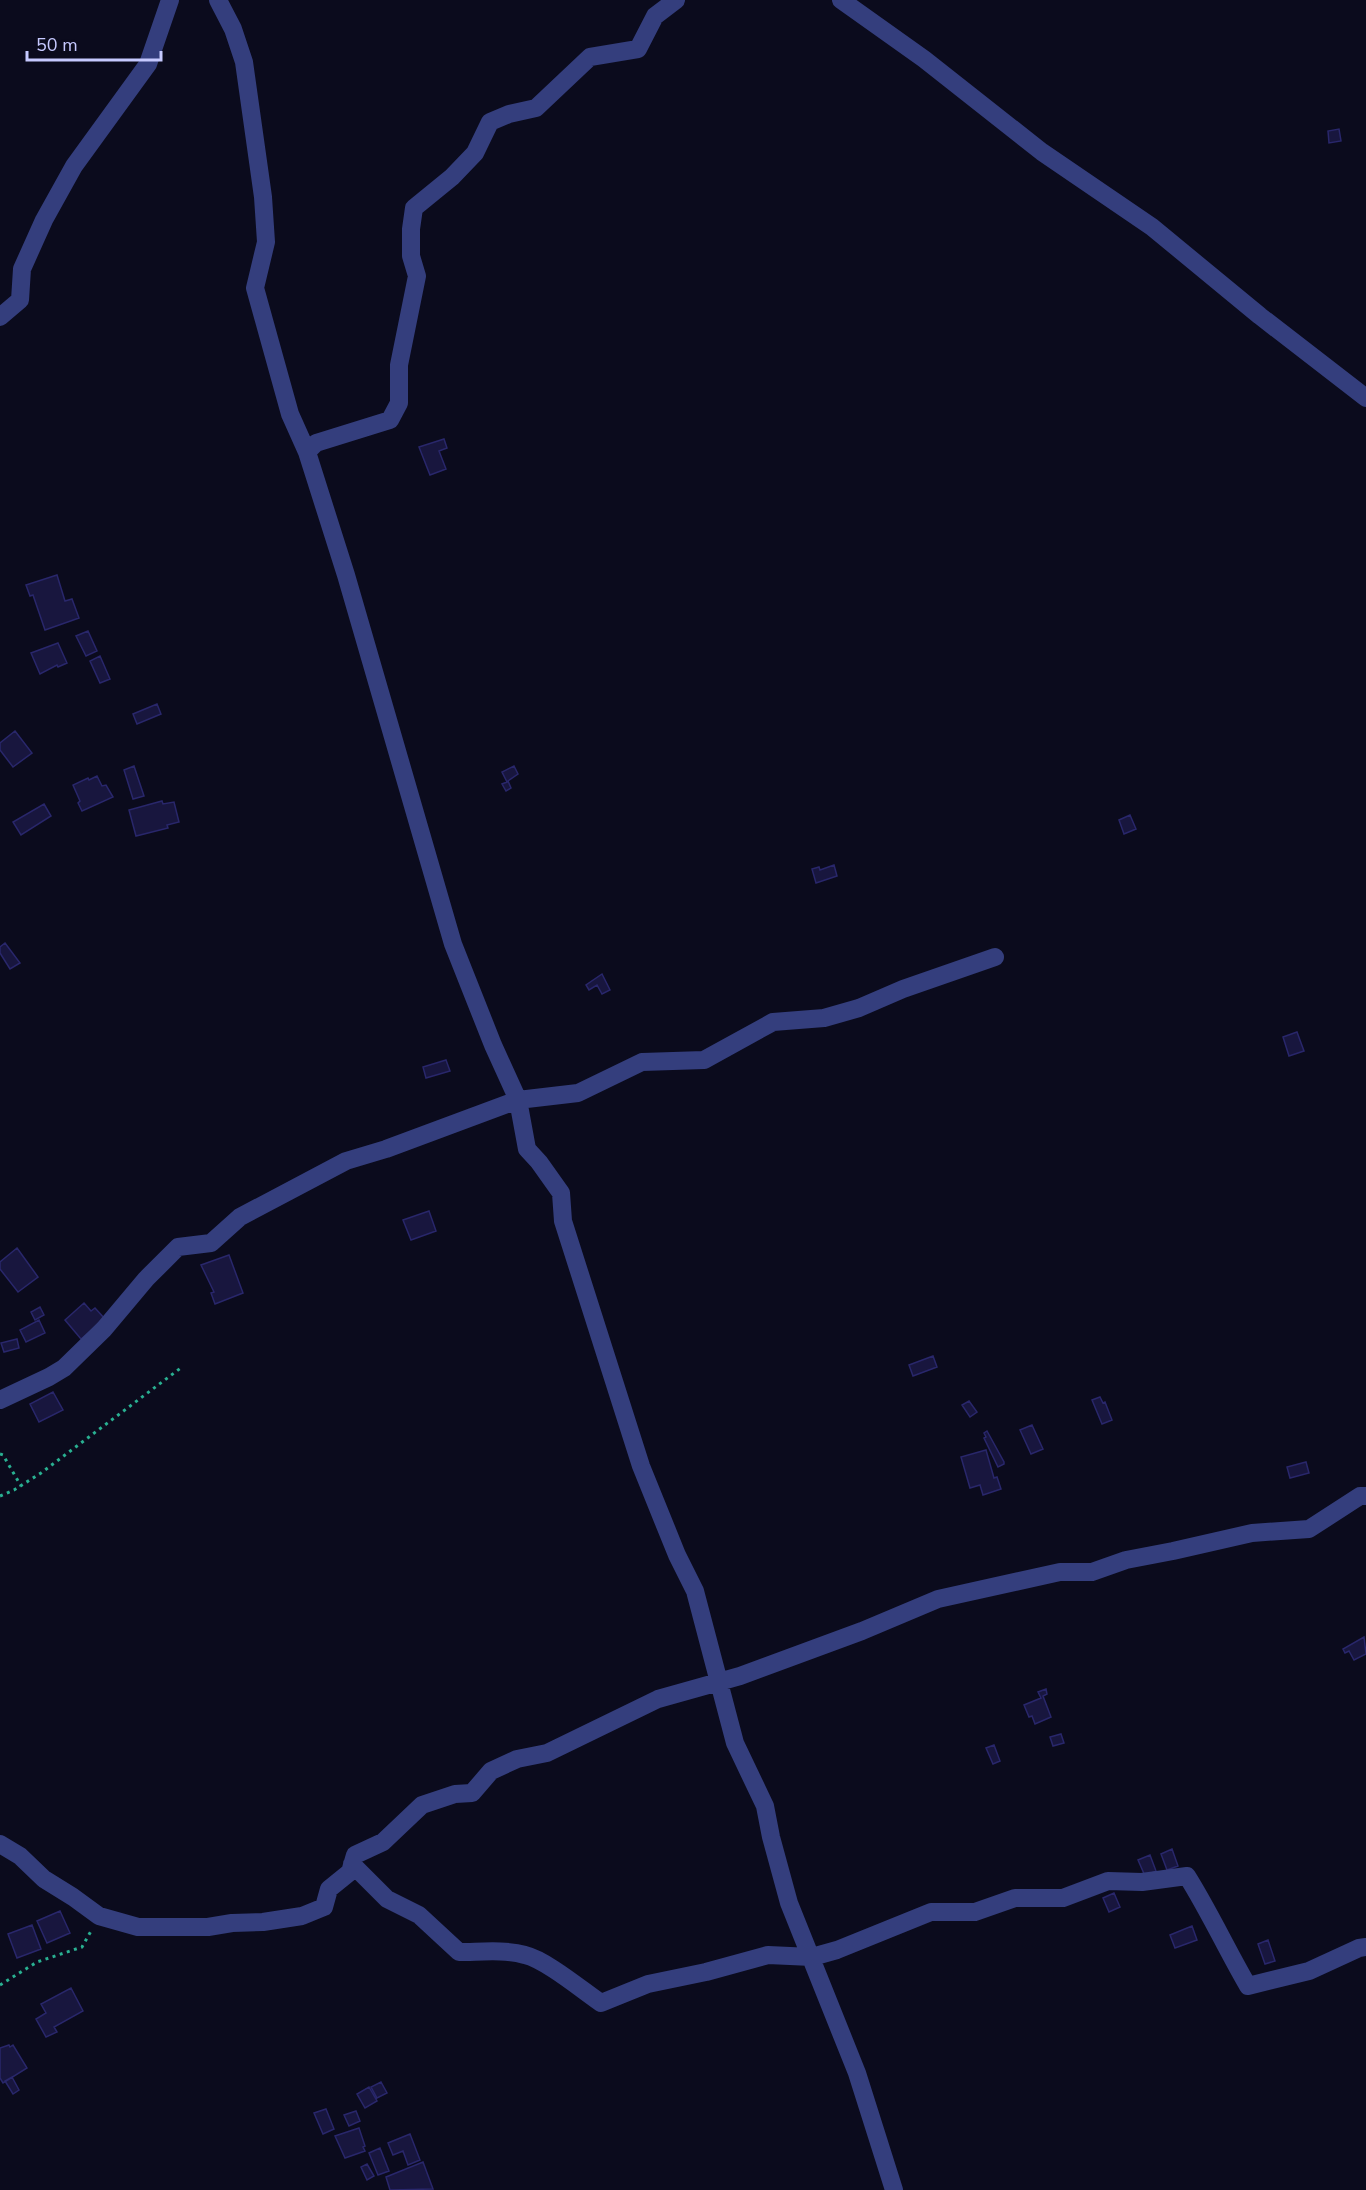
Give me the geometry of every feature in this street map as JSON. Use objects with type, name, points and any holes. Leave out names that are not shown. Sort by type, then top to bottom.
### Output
[{"type":"street","points":[[0,317],[20,300],[22,269],[44,220],[74,166],[148,64],[170,0]]},
{"type":"street","points":[[218,0],[233,29],[244,62],[263,197],[266,242],[255,288],[290,414],[307,452],[352,596],[453,944],[493,1045],[518,1100],[527,1149],[561,1193],[563,1221],[641,1466],[677,1555],[695,1592],[735,1743],[765,1806],[789,1903],[857,2073],[894,2190]]},
{"type":"street","points":[[307,452],[316,443],[390,420],[399,403],[399,365],[417,276],[411,256],[414,208],[452,177],[475,153],[490,122],[508,114],[536,108],[590,57],[638,49],[655,16],[676,0]]},
{"type":"street","points":[[841,0],[924,59],[1042,152],[1152,227],[1260,316],[1366,398]]},
{"type":"street","points":[[0,1400],[64,1368],[104,1329],[178,1247],[211,1243],[240,1217],[346,1161],[386,1149],[518,1100],[578,1094],[642,1062],[704,1060],[773,1022],[824,1018],[859,1008],[903,989],[995,957]]},
{"type":"street","points":[[0,1844],[20,1856],[44,1879],[74,1897],[99,1916],[138,1927],[168,1928],[263,1922],[302,1916],[324,1907],[329,1889],[350,1872],[355,1855],[383,1842],[422,1805],[455,1794],[472,1793],[491,1771],[517,1759],[547,1753],[658,1699],[718,1682],[862,1631],[938,1599],[1060,1572],[1092,1572],[1126,1560],[1252,1533],[1309,1529],[1360,1496],[1366,1496]]},
{"type":"street","points":[[352,1864],[387,1899],[419,1915],[459,1952],[494,1951],[526,1955],[558,1973],[601,2003],[648,1984],[706,1972],[768,1955],[812,1957],[837,1950],[931,1912],[975,1912],[1016,1898],[1063,1898],[1108,1881],[1142,1882],[1187,1876],[1248,1986],[1309,1971],[1359,1947],[1366,1947]]},
{"type":"path","points":[[0,1496],[41,1473],[182,1367]]},
{"type":"path","points":[[0,1454],[3,1455],[21,1486]]},
{"type":"path","points":[[0,1985],[37,1962],[82,1947],[99,1916]]},
{"type":"building","points":[[1339,129],[1341,141],[1329,143],[1328,131]]},
{"type":"building","points":[[444,439],[447,448],[439,451],[446,469],[430,475],[419,447]]},
{"type":"building","points":[[57,575],[65,601],[72,599],[79,618],[45,630],[33,595],[30,596],[26,585]]},
{"type":"building","points":[[88,631],[97,651],[86,656],[76,636]]},
{"type":"building","points":[[58,643],[67,663],[58,667],[57,665],[40,674],[31,653]]},
{"type":"building","points":[[100,656],[110,679],[100,683],[90,661]]},
{"type":"building","points":[[157,704],[161,714],[137,724],[133,714]]},
{"type":"building","points":[[15,731],[32,753],[13,767],[0,750],[0,743]]},
{"type":"building","points":[[134,766],[144,796],[133,799],[124,770]]},
{"type":"building","points":[[514,766],[518,774],[508,781],[511,788],[506,791],[502,784],[507,782],[502,772]]},
{"type":"building","points":[[97,776],[102,786],[106,785],[113,797],[82,811],[73,785]]},
{"type":"building","points":[[162,801],[163,804],[174,802],[179,822],[167,825],[168,828],[136,836],[129,810]]},
{"type":"building","points":[[44,804],[51,816],[21,835],[13,822]]},
{"type":"building","points":[[1130,815],[1136,829],[1124,834],[1119,820]]},
{"type":"building","points":[[834,865],[837,876],[816,883],[812,869],[819,867],[820,870]]},
{"type":"building","points":[[5,943],[20,963],[10,969],[0,953],[0,947]]},
{"type":"building","points":[[602,974],[610,990],[602,994],[597,985],[589,990],[586,985]]},
{"type":"building","points":[[1297,1032],[1304,1051],[1289,1056],[1283,1037]]},
{"type":"building","points":[[446,1060],[450,1071],[426,1078],[423,1067]]},
{"type":"building","points":[[429,1211],[436,1231],[411,1240],[403,1220]]},
{"type":"building","points":[[17,1248],[38,1277],[18,1292],[0,1269],[0,1262]]},
{"type":"building","points":[[229,1255],[243,1293],[215,1304],[211,1293],[214,1292],[201,1265]]},
{"type":"building","points":[[84,1303],[91,1311],[95,1308],[105,1319],[81,1339],[65,1320]]},
{"type":"building","points":[[40,1307],[44,1315],[35,1320],[31,1312]]},
{"type":"building","points":[[39,1320],[45,1333],[26,1342],[20,1330]]},
{"type":"building","points":[[17,1339],[19,1348],[4,1352],[1,1343]]},
{"type":"building","points":[[933,1356],[937,1367],[913,1376],[909,1365]]},
{"type":"building","points":[[53,1392],[63,1410],[39,1422],[30,1404]]},
{"type":"building","points":[[1100,1397],[1103,1403],[1105,1402],[1112,1420],[1102,1424],[1092,1400]]},
{"type":"building","points":[[969,1401],[977,1412],[970,1417],[962,1405]]},
{"type":"building","points":[[1032,1425],[1043,1449],[1031,1454],[1020,1430]]},
{"type":"building","points":[[987,1431],[1004,1462],[998,1467],[984,1438],[986,1437],[984,1433]]},
{"type":"building","points":[[986,1450],[994,1478],[997,1477],[1001,1489],[983,1495],[980,1485],[970,1488],[961,1457]]},
{"type":"building","points":[[1306,1462],[1309,1473],[1290,1478],[1287,1467]]},
{"type":"building","points":[[1364,1637],[1366,1654],[1354,1660],[1349,1651],[1345,1653],[1343,1649]]},
{"type":"building","points":[[1046,1689],[1047,1694],[1043,1696],[1051,1717],[1035,1724],[1024,1705],[1041,1698],[1038,1692]]},
{"type":"building","points":[[1061,1734],[1064,1743],[1053,1746],[1050,1737]]},
{"type":"building","points":[[994,1745],[1000,1761],[993,1764],[986,1748]]},
{"type":"building","points":[[1172,1849],[1178,1866],[1167,1870],[1161,1854]]},
{"type":"building","points":[[1150,1855],[1156,1871],[1145,1876],[1138,1860]]},
{"type":"building","points":[[1114,1893],[1120,1907],[1109,1912],[1103,1898]]},
{"type":"building","points":[[60,1911],[70,1933],[47,1943],[37,1921]]},
{"type":"building","points":[[32,1925],[41,1949],[17,1958],[8,1934]]},
{"type":"building","points":[[1192,1926],[1197,1940],[1175,1948],[1170,1935]]},
{"type":"building","points":[[1268,1940],[1275,1961],[1265,1964],[1258,1944]]},
{"type":"building","points":[[71,1988],[83,2011],[54,2027],[57,2032],[46,2037],[36,2019],[46,2013],[41,2004]]},
{"type":"building","points":[[9,2045],[10,2047],[13,2045],[27,2068],[3,2083],[0,2078],[0,2048]]},
{"type":"building","points":[[12,2077],[19,2090],[13,2094],[5,2081]]},
{"type":"building","points":[[381,2082],[387,2093],[377,2098],[371,2087]]},
{"type":"building","points":[[369,2087],[377,2101],[365,2108],[357,2094]]},
{"type":"building","points":[[326,2109],[334,2129],[323,2134],[314,2113]]},
{"type":"building","points":[[356,2111],[360,2121],[349,2126],[344,2115]]},
{"type":"building","points":[[359,2128],[365,2151],[345,2158],[335,2136]]},
{"type":"building","points":[[410,2134],[420,2160],[408,2165],[403,2151],[393,2155],[388,2143]]},
{"type":"building","points":[[380,2148],[389,2171],[378,2175],[369,2153]]},
{"type":"building","points":[[423,2162],[433,2189],[390,2190],[386,2177]]},
{"type":"building","points":[[367,2164],[374,2176],[367,2180],[361,2167]]}]
